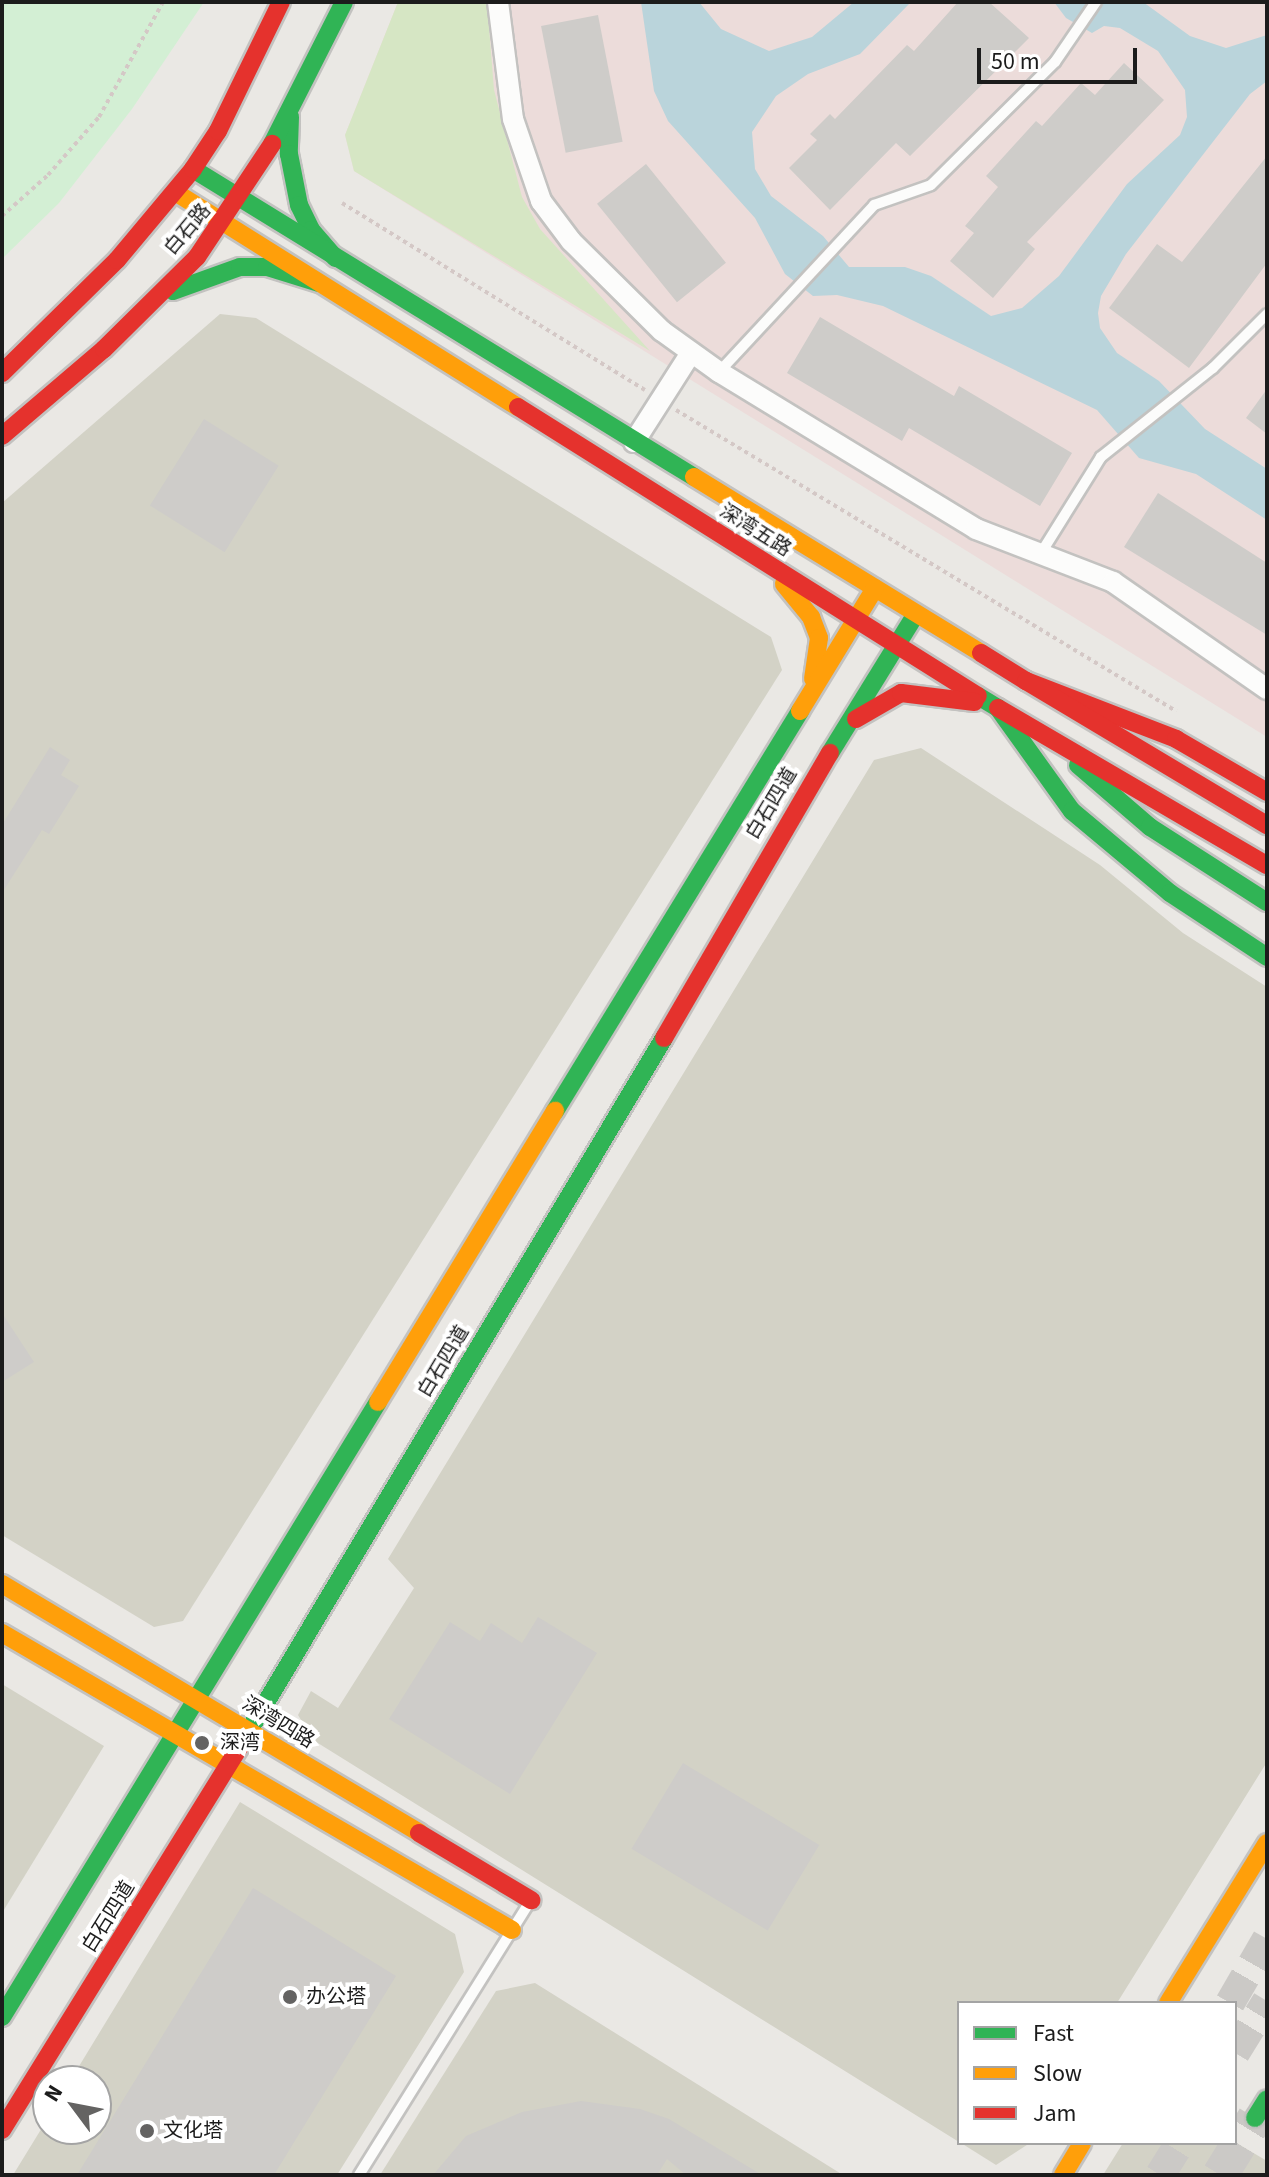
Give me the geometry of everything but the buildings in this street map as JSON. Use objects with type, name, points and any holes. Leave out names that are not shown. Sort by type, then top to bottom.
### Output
[{"type":"main road","name":"白石路","points":[[2,373],[117,260],[193,169],[218,131],[281,2]]},
{"type":"main road","name":"白石路","points":[[2,436],[54,395],[150,303],[223,223],[291,113],[344,2]]},
{"type":"main road","points":[[291,113],[289,154],[299,205],[311,230],[335,258]]},
{"type":"main road","name":"深湾五路","points":[[193,169],[1026,681],[1176,739],[1267,792]]},
{"type":"main road","name":"深湾五路","points":[[175,192],[998,708],[1072,811],[1170,893],[1267,957]]},
{"type":"main road","points":[[150,303],[193,281],[240,267],[267,267],[319,283]]},
{"type":"main road","points":[[761,561],[798,598],[819,638],[817,669],[804,701]]},
{"type":"main road","name":"白石四道","points":[[2,2017],[199,1702],[875,588]]},
{"type":"main road","name":"白石四道","points":[[2,2130],[228,1766],[843,731],[916,614]]},
{"type":"main road","points":[[1026,681],[1267,825]]},
{"type":"main road","points":[[843,731],[871,706],[901,693],[934,694],[998,708],[1267,865]]},
{"type":"main road","points":[[1047,735],[1150,827],[1267,902]]},
{"type":"main road","name":"深湾四路","points":[[2,1584],[531,1900]]},
{"type":"main road","points":[[2,1633],[512,1930]]},
{"type":"main road","points":[[1169,2001],[1267,1843]]},
{"type":"main road","points":[[1255,2118],[1267,2099]]},
{"type":"main road","points":[[1063,2175],[1081,2145]]},
{"type":"street","points":[[498,2],[513,119],[541,201],[571,241],[691,353],[964,522],[1113,582],[1267,689]]},
{"type":"street","points":[[634,442],[691,353]]},
{"type":"lane","points":[[719,372],[874,205],[931,185],[1072,42],[1096,2]]},
{"type":"lane","points":[[1041,553],[1101,457],[1213,368],[1267,314]]},
{"type":"lane","points":[[359,2175],[531,1900]]},
{"type":"path","points":[[2,216],[48,175],[99,117],[163,2]]},
{"type":"path","points":[[342,203],[1186,717]]},
{"type":"shaded area","points":[[398,2],[1267,2],[1267,737],[354,171],[345,135]]},
{"type":"shaded area","points":[[220,314],[256,318],[771,637],[782,670],[183,1621],[154,1627],[2,1535],[2,503]]},
{"type":"shaded area","points":[[921,748],[1100,865],[1183,933],[1267,987],[1267,1762],[1118,2001],[957,2001],[957,2141],[313,1740],[298,1715],[311,1691],[338,1708],[414,1588],[388,1559],[874,760]]},
{"type":"shaded area","points":[[2,1684],[104,1746],[2,1913]]},
{"type":"shaded area","points":[[240,1802],[455,1934],[464,1972],[337,2175],[13,2175],[32,2144],[112,2145],[112,2065],[80,2065]]},
{"type":"shaded area","points":[[535,1983],[843,2175],[380,2175],[496,1991]]},
{"type":"shaded area","points":[[1237,2143],[1267,2161],[1267,2175],[1103,2175],[1122,2145]]},
{"type":"shaded area","points":[[964,2145],[1027,2145],[996,2165]]},
{"type":"green space","points":[[2,2],[204,2],[132,109],[59,203],[2,259]]},
{"type":"green space","points":[[398,2],[487,2],[494,90],[522,197],[540,229],[650,351],[354,171],[345,135]]},
{"type":"water","points":[[641,2],[699,2],[721,29],[769,51],[812,37],[854,2],[911,2],[860,54],[808,74],[776,96],[752,132],[755,169],[771,196],[823,236],[849,267],[905,267],[931,276],[991,316],[1022,308],[1059,276],[1127,184],[1180,135],[1187,117],[1185,90],[1158,51],[1120,28],[1104,26],[1092,33],[1066,18],[1054,2],[1143,2],[1190,36],[1226,48],[1267,35],[1267,81],[1250,94],[1126,254],[1101,296],[1098,313],[1100,328],[1117,353],[1159,381],[1205,429],[1267,469],[1267,520],[1196,474],[1139,458],[1097,410],[883,306],[837,295],[813,296],[785,274],[755,218],[668,121],[654,91]]},
{"type":"tunnel","points":[[1231,2001],[1267,1939]]},
{"type":"tunnel","points":[[1237,2050],[1267,2001]]},
{"type":"tunnel","points":[[1220,2175],[1255,2118]]},
{"type":"tunnel","points":[[1160,2175],[1179,2145]]},
{"type":"traffic: fast","points":[[272,144],[344,2]]},
{"type":"traffic: fast","points":[[290,117],[289,154],[299,205],[311,230],[335,258]]},
{"type":"traffic: fast","points":[[193,169],[694,477]]},
{"type":"traffic: fast","points":[[173,291],[240,267],[267,267],[319,283]]},
{"type":"traffic: fast","points":[[830,753],[916,614]]},
{"type":"traffic: fast","points":[[978,696],[998,708],[1072,811],[1170,893],[1267,957]]},
{"type":"traffic: fast","points":[[555,1111],[800,711]]},
{"type":"traffic: fast","points":[[1078,765],[1150,827],[1267,902]]},
{"type":"traffic: fast","points":[[244,1739],[664,1038]]},
{"type":"traffic: fast","points":[[2,2017],[378,1402]]},
{"type":"traffic: fast","points":[[1255,2118],[1267,2099]]},
{"type":"traffic: slow","points":[[175,192],[518,407]]},
{"type":"traffic: slow","points":[[694,477],[981,653]]},
{"type":"traffic: slow","points":[[784,584],[811,617],[819,638],[813,679]]},
{"type":"traffic: slow","points":[[800,711],[875,588]]},
{"type":"traffic: slow","points":[[378,1402],[555,1111]]},
{"type":"traffic: slow","points":[[2,1584],[419,1833]]},
{"type":"traffic: slow","points":[[2,1633],[512,1930]]},
{"type":"traffic: slow","points":[[1169,2001],[1267,1843]]},
{"type":"traffic: slow","points":[[1063,2175],[1081,2145]]},
{"type":"traffic: jam","points":[[2,373],[117,260],[193,169],[218,131],[281,2]]},
{"type":"traffic: jam","points":[[2,436],[104,349],[197,257],[272,144]]},
{"type":"traffic: jam","points":[[518,407],[978,696]]},
{"type":"traffic: jam","points":[[981,653],[1026,681],[1176,739],[1267,792]]},
{"type":"traffic: jam","points":[[1026,681],[1267,825]]},
{"type":"traffic: jam","points":[[856,719],[901,693],[974,702]]},
{"type":"traffic: jam","points":[[998,708],[1267,865]]},
{"type":"traffic: jam","points":[[664,1038],[830,753]]},
{"type":"traffic: jam","points":[[2,2130],[244,1739]]},
{"type":"traffic: jam","points":[[419,1833],[531,1900]]},
{"type":"place","name":"深湾","points":[[202,1743]]},
{"type":"place","name":"办公塔","points":[[290,1997]]},
{"type":"place","name":"文化塔","points":[[147,2131]]}]
